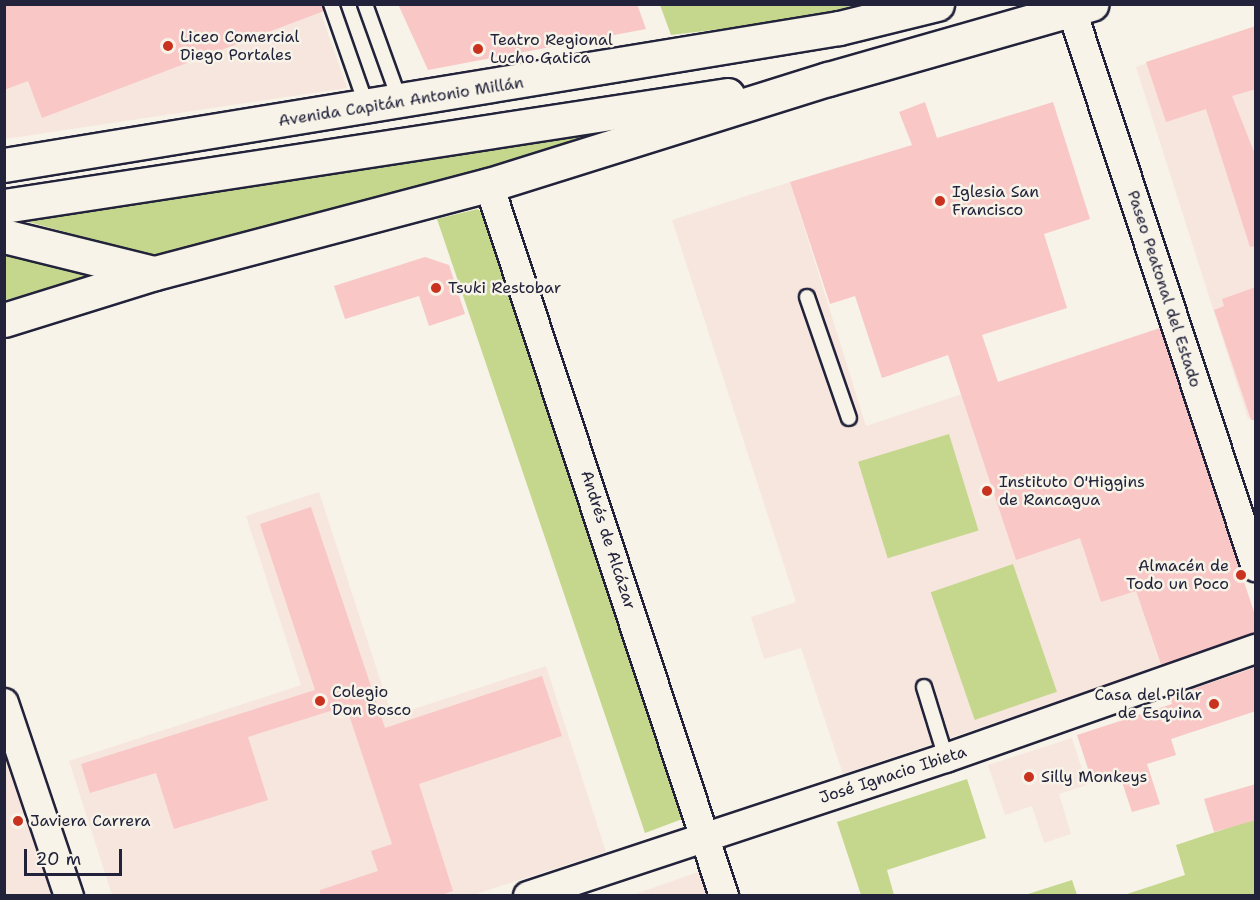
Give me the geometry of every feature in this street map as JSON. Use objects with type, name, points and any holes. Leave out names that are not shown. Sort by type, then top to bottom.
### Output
[{"type":"main road","name":"Avenida Capitán Antonio Millán","points":[[4,165],[401,103],[839,28],[937,4]]},
{"type":"main road","points":[[4,320],[155,273],[489,185],[828,80],[1071,9]]},
{"type":"main road","points":[[4,206],[828,80]]},
{"type":"main road","points":[[4,236],[155,273]]},
{"type":"street","name":"Paseo Peatonal del Estado","points":[[1071,9],[1256,567]]},
{"type":"street","name":"Andrés de Alcázar","points":[[489,185],[724,896]]},
{"type":"street","name":"José Ignacio Ibieta","points":[[528,896],[946,758],[1256,649]]},
{"type":"street","points":[[4,703],[69,896]]},
{"type":"lane","points":[[331,4],[368,108]]},
{"type":"lane","points":[[365,4],[401,103]]},
{"type":"lane","points":[[807,297],[849,418]]},
{"type":"lane","points":[[924,687],[946,758]]},
{"type":"shaded area","name":"Liceo Comercial Diego Portales","points":[[5,5],[318,5],[347,88],[5,139]]},
{"type":"shaded area","points":[[1255,26],[1256,416],[1248,419],[1136,67]]},
{"type":"shaded area","name":"Instituto O'Higgins de Rancagua","points":[[790,182],[866,426],[1160,328],[1235,557],[1136,591],[1161,667],[843,774],[801,648],[764,659],[751,617],[796,602],[672,220]]},
{"type":"shaded area","name":"Colegio Don Bosco","points":[[319,492],[392,716],[546,666],[606,852],[473,895],[112,895],[69,761],[301,685],[246,516]]},
{"type":"shaded area","points":[[1072,738],[1087,785],[1059,794],[1071,834],[1044,843],[1032,806],[1005,815],[988,765]]},
{"type":"shaded area","name":"Javiera Carrera","points":[[5,746],[58,895],[5,895]]},
{"type":"shaded area","points":[[701,871],[709,895],[630,896]]},
{"type":"green space","points":[[660,5],[875,5],[844,14],[671,35]]},
{"type":"green space","points":[[613,125],[615,130],[458,177],[158,257],[21,220]]},
{"type":"green space","points":[[478,209],[492,226],[685,818],[645,833],[437,219]]},
{"type":"green space","points":[[5,249],[90,272],[92,277],[5,300]]},
{"type":"green space","points":[[949,434],[979,531],[888,558],[858,462]]},
{"type":"green space","points":[[1013,564],[1057,692],[975,720],[931,592]]},
{"type":"green space","points":[[967,779],[986,838],[887,870],[894,895],[861,895],[837,822]]},
{"type":"green space","points":[[1255,819],[1255,895],[1121,896],[1185,875],[1176,845]]},
{"type":"green space","points":[[1072,880],[1077,895],[1025,895]]},
{"type":"building","points":[[4,4],[322,4],[324,11],[42,118],[28,81],[4,90]]},
{"type":"building","name":"Teatro Regional Lucho Gatica","points":[[398,4],[637,4],[646,29],[428,70]]},
{"type":"building","points":[[1256,26],[1256,89],[1232,96],[1256,157],[1256,246],[1250,247],[1206,109],[1166,122],[1146,62]]},
{"type":"building","points":[[925,102],[937,138],[1053,102],[1090,219],[1044,234],[1067,308],[982,335],[998,382],[1160,328],[1256,618],[1256,633],[1161,665],[1136,591],[1101,602],[1080,538],[1016,560],[948,355],[882,378],[855,296],[830,304],[790,182],[912,145],[899,112]]},
{"type":"building","points":[[425,257],[449,265],[465,314],[429,326],[419,296],[345,319],[334,286]]},
{"type":"building","points":[[1256,287],[1256,420],[1251,420],[1214,310],[1224,306],[1222,299]]},
{"type":"building","points":[[311,507],[385,728],[542,676],[562,736],[419,784],[453,891],[439,896],[320,896],[320,890],[378,871],[371,851],[392,844],[346,706],[248,737],[268,800],[174,829],[156,773],[90,793],[81,764],[315,690],[260,524]]},
{"type":"building","points":[[1256,667],[1256,711],[1171,739],[1176,755],[1147,764],[1160,804],[1132,812],[1120,776],[1093,784],[1077,735],[1172,704],[1170,697]]},
{"type":"building","points":[[1256,784],[1256,820],[1214,832],[1204,799]]},
{"type":"place","name":"Liceo Comercial Diego Portales","points":[[168,46]]},
{"type":"place","name":"Teatro Regional Lucho Gatica","points":[[478,49]]},
{"type":"place","name":"Iglesia San Francisco","points":[[940,201]]},
{"type":"place","name":"Tsuki Restobar","points":[[436,288]]},
{"type":"place","name":"Instituto O'Higgins de Rancagua","points":[[987,491]]},
{"type":"place","name":"Almacén de Todo un Poco","points":[[1241,575]]},
{"type":"place","name":"Colegio Don Bosco","points":[[320,701]]},
{"type":"place","name":"Casa del Pilar de Esquina","points":[[1214,704]]},
{"type":"place","name":"Silly Monkeys","points":[[1029,777]]},
{"type":"place","name":"Javiera Carrera","points":[[18,821]]}]
